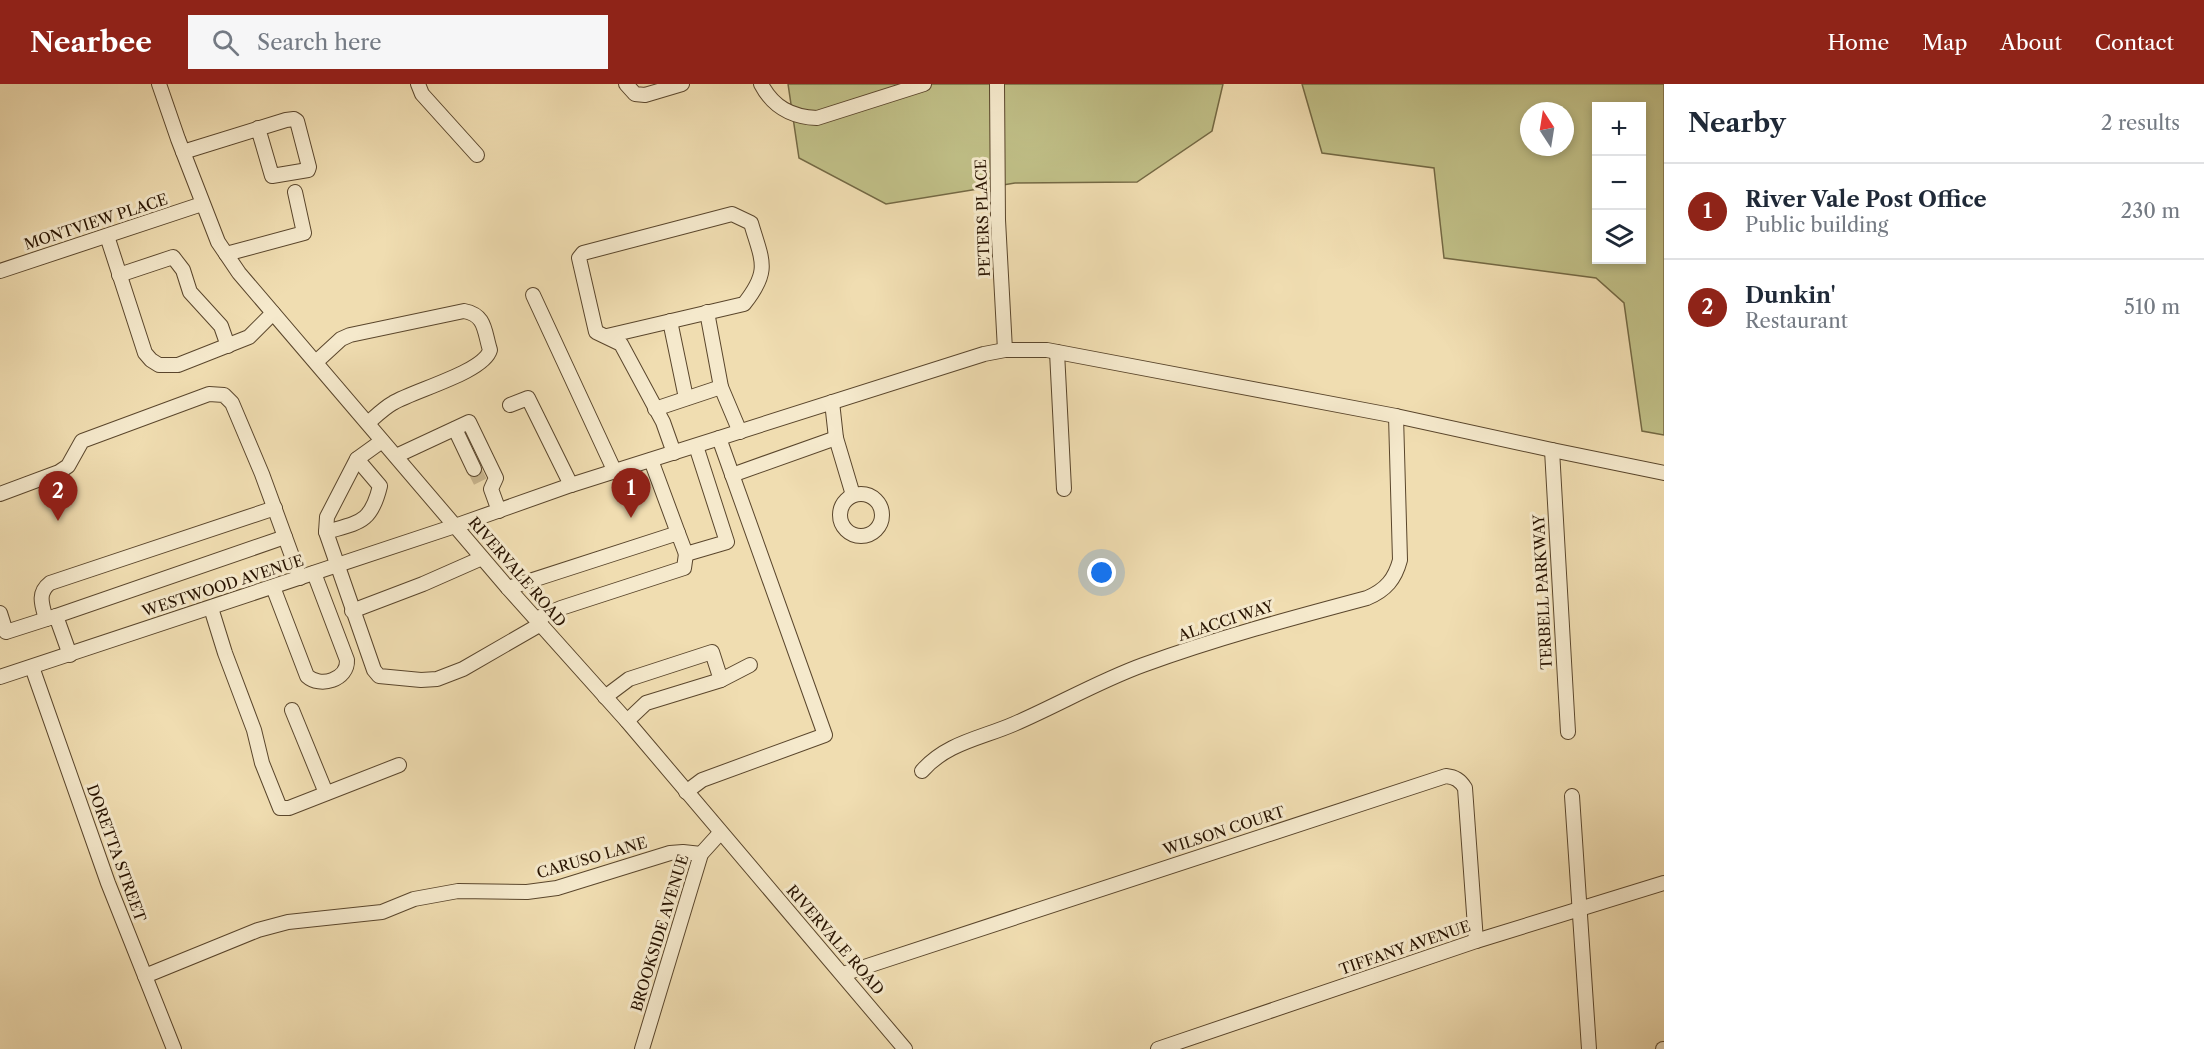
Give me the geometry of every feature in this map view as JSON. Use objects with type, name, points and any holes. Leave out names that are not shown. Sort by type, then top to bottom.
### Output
[{"type":"street","name":"RIVERVALE ROAD","points":[[159,84],[218,242],[239,273],[482,558],[627,721],[905,1049]]},
{"type":"street","points":[[418,84],[422,94],[477,155]]},
{"type":"street","points":[[626,84],[635,94],[645,95],[682,84]]},
{"type":"street","points":[[761,84],[767,95],[778,106],[797,116],[817,118],[924,84]]},
{"type":"street","name":"PETERS PLACE","points":[[997,84],[998,220],[1005,350]]},
{"type":"street","points":[[183,152],[258,128],[294,119],[297,121],[308,170],[272,176],[258,128]]},
{"type":"street","points":[[226,254],[304,233],[295,192]]},
{"type":"street","name":"MONTVIEW PLACE","points":[[0,271],[202,204]]},
{"type":"street","points":[[607,336],[744,304],[758,287],[764,267],[751,223],[732,214],[580,255],[595,328],[597,332],[621,344],[655,409],[674,453]]},
{"type":"street","points":[[107,236],[145,353],[151,360],[168,366],[178,365],[228,346],[249,337],[273,313]]},
{"type":"street","points":[[119,275],[173,257],[183,270],[190,292],[221,326],[228,346]]},
{"type":"street","points":[[533,295],[615,472]]},
{"type":"street","points":[[316,362],[341,339],[350,335],[464,311],[475,313],[481,318],[490,350],[485,360],[470,370],[390,404],[368,423]]},
{"type":"street","points":[[707,312],[721,387],[740,432]]},
{"type":"street","points":[[670,321],[686,398]]},
{"type":"street","name":"WESTWOOD AVENUE","points":[[0,677],[338,566],[571,485],[984,354],[1005,350],[1030,349],[1057,352],[1396,416],[1664,473]]},
{"type":"street","points":[[1057,352],[1064,489]]},
{"type":"street","points":[[655,409],[721,387]]},
{"type":"street","points":[[0,494],[59,472],[68,466],[82,441],[209,394],[224,394],[232,402],[262,474],[300,578]]},
{"type":"street","points":[[510,405],[528,398],[571,485]]},
{"type":"street","points":[[832,402],[836,438],[853,495]]},
{"type":"street","name":"ALACCI WAY","points":[[922,771],[932,759],[950,748],[1002,729],[1086,688],[1143,665],[1265,625],[1379,593],[1397,573],[1401,560],[1396,416]]},
{"type":"street","points":[[396,456],[469,422],[496,478],[486,486],[499,511]]},
{"type":"street","points":[[455,429],[474,469]]},
{"type":"street","points":[[686,792],[702,780],[825,735],[719,438]]},
{"type":"street","points":[[732,476],[836,438]]},
{"type":"street","points":[[382,441],[357,459],[327,517],[326,532],[374,670],[379,676],[421,680],[437,679],[463,669],[561,608],[684,568],[686,554],[651,460]]},
{"type":"street","points":[[686,554],[727,542],[696,446]]},
{"type":"street","name":"TERBELL PARKWAY","points":[[1552,450],[1568,732]]},
{"type":"street","points":[[326,532],[361,521],[371,513],[380,486],[357,459]]},
{"type":"street","points":[[70,654],[40,598],[45,587],[50,583],[274,508]]},
{"type":"street","points":[[508,588],[678,533]]},
{"type":"street","points":[[0,613],[6,632],[285,537]]},
{"type":"street","points":[[352,611],[423,584],[482,558]]},
{"type":"street","points":[[273,587],[307,676],[312,681],[327,682],[338,678],[348,666],[314,573]]},
{"type":"street","points":[[211,608],[254,730],[262,763],[280,808],[289,808],[399,765]]},
{"type":"street","points":[[605,697],[629,679],[712,652],[721,680]]},
{"type":"street","points":[[627,721],[646,703],[721,680],[750,665]]},
{"type":"street","name":"DORETTA STREET","points":[[32,667],[108,883],[174,1049]]},
{"type":"street","points":[[292,710],[326,793]]},
{"type":"street","name":"WILSON COURT","points":[[843,974],[1446,776],[1454,777],[1465,788],[1476,941]]},
{"type":"street","points":[[1572,796],[1589,1049]]},
{"type":"street","name":"BROOKSIDE AVENUE","points":[[642,1049],[701,854],[720,833]]},
{"type":"street","name":"CARUSO LANE","points":[[145,976],[258,930],[288,922],[382,912],[414,899],[458,891],[527,892],[557,888],[670,853],[701,854]]},
{"type":"street","name":"TIFFANY AVENUE","points":[[1158,1049],[1476,941],[1664,883]]},
{"type":"shaded area","points":[[788,84],[1223,84],[1212,131],[1137,182],[1015,183],[886,204],[799,158]]},
{"type":"shaded area","points":[[1302,84],[1664,84],[1664,435],[1642,431],[1624,303],[1596,278],[1444,258],[1434,168],[1322,153]]},
{"type":"tunnel","points":[[474,469],[481,483]]},
{"type":"place","name":"River Vale Post Office","points":[[631,518]]},
{"type":"place","name":"Dunkin'","points":[[58,521]]}]
